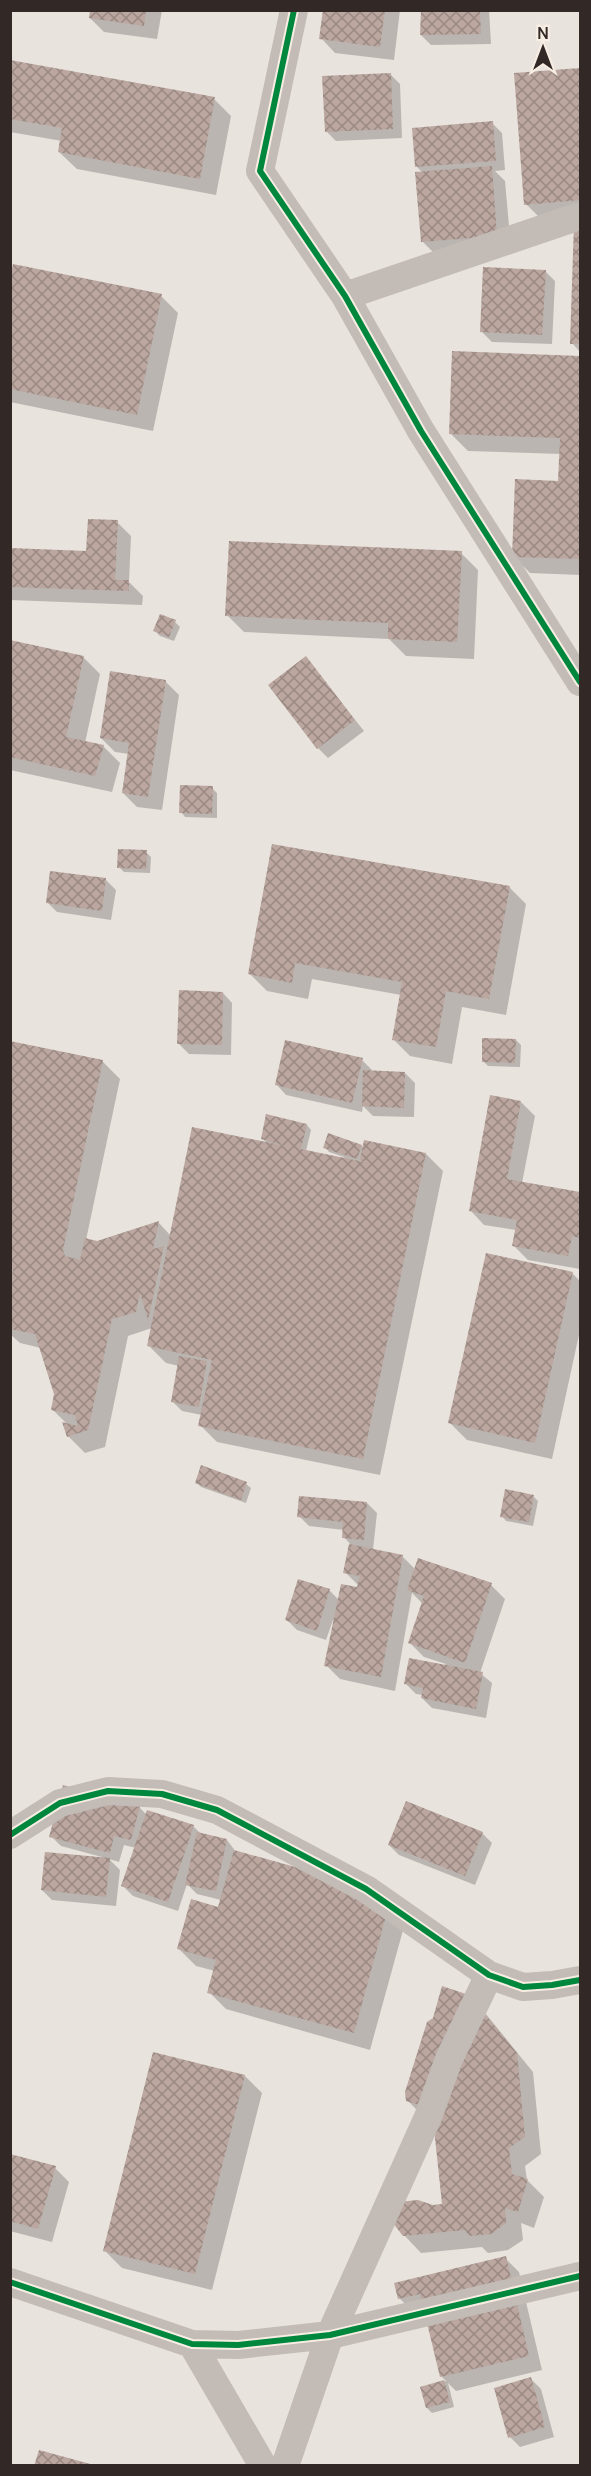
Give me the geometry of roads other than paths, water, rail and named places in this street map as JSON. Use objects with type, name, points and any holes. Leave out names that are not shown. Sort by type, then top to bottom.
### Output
[{"type":"street","points":[[294,10],[260,171],[345,296],[421,431],[580,682]]},
{"type":"street","points":[[345,296],[580,216]]},
{"type":"street","points":[[10,1835],[60,1803],[108,1791],[162,1794],[217,1810],[366,1889],[489,1975],[523,1987],[580,1980]]},
{"type":"street","points":[[285,2466],[330,2335],[428,2117],[449,2058],[489,1975]]},
{"type":"street","points":[[10,2282],[192,2344],[238,2345],[330,2335],[580,2276]]},
{"type":"street","points":[[192,2344],[263,2466]]}]
